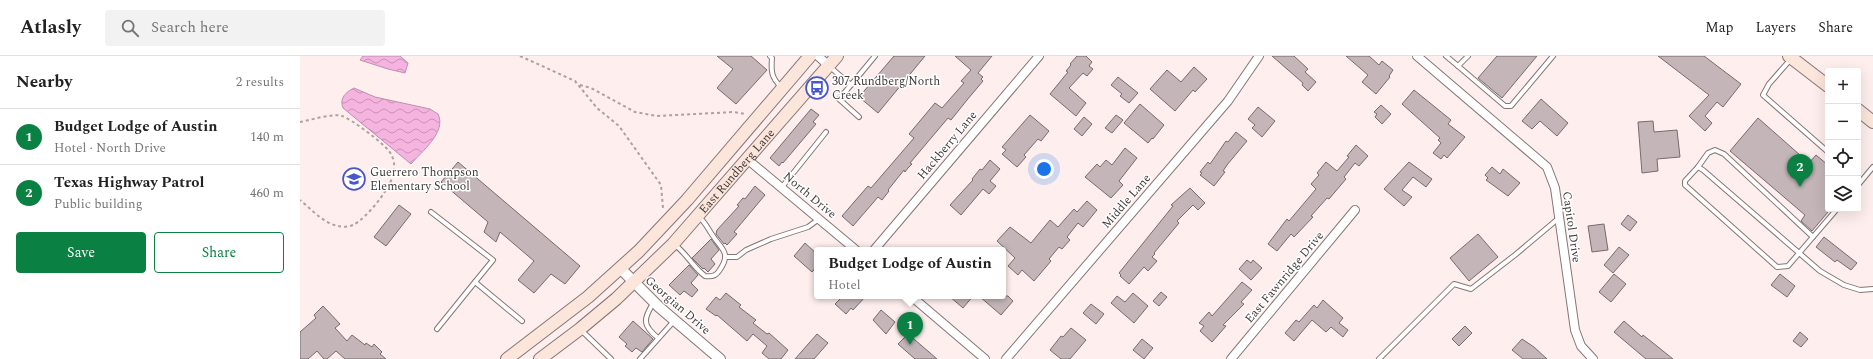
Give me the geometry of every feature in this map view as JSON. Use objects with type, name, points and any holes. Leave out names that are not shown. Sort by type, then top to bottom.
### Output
[{"type":"main road","name":"East Rundberg Lane","points":[[507,359],[588,297],[621,269],[687,200],[810,56]]},
{"type":"main road","name":"East Rundberg Lane","points":[[540,359],[580,329],[673,244],[837,56]]},
{"type":"main road","points":[[1790,57],[1825,84]]},
{"type":"main road","points":[[1861,112],[1873,122]]},
{"type":"street","points":[[818,56],[828,65]]},
{"type":"street","name":"Hackberry Lane","points":[[877,247],[1039,56]]},
{"type":"street","name":"Middle Lane","points":[[1006,359],[1228,101],[1259,56]]},
{"type":"street","name":"Capitol Drive","points":[[1417,56],[1547,168],[1555,188],[1575,330],[1581,346],[1593,359]]},
{"type":"street","name":"North Drive","points":[[747,159],[852,247]]},
{"type":"street","name":"East Fawnridge Drive","points":[[1231,359],[1356,210]]},
{"type":"street","name":"Georgian Drive","points":[[621,269],[632,282],[720,359]]},
{"type":"street","points":[[915,299],[985,359]]},
{"type":"lane","points":[[770,56],[772,58],[772,78],[782,88]]},
{"type":"lane","points":[[860,117],[839,99],[875,56]]},
{"type":"lane","points":[[1446,56],[1505,106],[1511,106],[1553,56]]},
{"type":"lane","points":[[1458,66],[1468,56]]},
{"type":"lane","points":[[1790,57],[1769,84],[1763,95],[1825,149]]},
{"type":"lane","points":[[828,65],[851,85]]},
{"type":"lane","points":[[782,187],[826,132]]},
{"type":"lane","points":[[1813,237],[1724,154],[1715,150],[1708,153],[1685,181],[1685,185],[1777,267],[1788,266],[1798,254],[1813,237],[1834,212]]},
{"type":"lane","points":[[1698,167],[1798,254],[1820,271],[1844,285],[1860,290],[1873,289]]},
{"type":"lane","points":[[1861,180],[1873,167]]},
{"type":"lane","points":[[431,212],[493,260],[437,329]]},
{"type":"lane","points":[[673,244],[683,251],[692,264],[705,276],[709,277],[716,274],[722,266],[725,257],[722,246],[714,238],[706,223],[698,216]]},
{"type":"lane","points":[[1379,359],[1454,284],[1470,289],[1515,255],[1559,218]]},
{"type":"lane","points":[[725,257],[737,257],[746,250],[771,239],[808,227],[819,219]]},
{"type":"lane","points":[[475,282],[522,320]]},
{"type":"lane","points":[[654,302],[648,312],[645,324],[648,330],[658,338]]},
{"type":"lane","points":[[640,359],[674,320]]},
{"type":"lane","points":[[580,329],[611,359]]},
{"type":"path","points":[[520,56],[546,67],[579,84],[591,88],[626,108],[650,115],[674,116],[734,112],[749,115]]},
{"type":"path","points":[[579,84],[597,108],[619,126],[661,185],[663,209]]},
{"type":"path","points":[[300,122],[335,115],[350,119],[388,150],[392,156],[395,172],[386,190],[364,216],[352,225],[344,227],[331,224],[300,200]]},
{"type":"water","points":[[363,56],[400,56],[408,63],[405,73],[360,60]]},
{"type":"water","points":[[354,88],[375,97],[430,109],[438,114],[440,121],[436,135],[411,164],[343,108],[342,101],[344,96],[348,91]]},
{"type":"building","points":[[717,56],[751,56],[767,70],[736,104],[717,88],[733,69]]},
{"type":"building","points":[[894,56],[925,56],[878,113],[859,97]]},
{"type":"building","points":[[955,56],[992,56],[978,73],[983,77],[981,79],[983,81],[951,120],[948,118],[910,163],[912,164],[905,172],[904,170],[882,200],[878,197],[853,226],[842,216],[868,186],[871,188],[914,138],[909,134],[935,103],[942,108],[964,83],[961,81],[971,70]]},
{"type":"building","points":[[1077,56],[1086,56],[1092,62],[1089,66],[1093,69],[1087,76],[1083,73],[1069,88],[1086,103],[1076,116],[1050,94],[1068,72],[1066,71]]},
{"type":"building","points":[[1272,56],[1294,56],[1308,69],[1305,72],[1316,82],[1308,91],[1302,85],[1303,83]]},
{"type":"building","points":[[1346,56],[1369,56],[1379,65],[1382,61],[1393,70],[1389,76],[1390,77],[1376,94],[1362,82],[1368,75]]},
{"type":"building","points":[[1497,56],[1537,56],[1502,98],[1478,78]]},
{"type":"building","points":[[1658,56],[1704,56],[1741,84],[1723,107],[1717,102],[1705,116],[1712,123],[1705,131],[1689,116],[1709,95]]},
{"type":"building","points":[[1194,67],[1207,79],[1195,92],[1193,90],[1175,111],[1150,89],[1167,70],[1181,82]]},
{"type":"building","points":[[1118,77],[1138,93],[1129,103],[1120,96],[1122,94],[1111,85]]},
{"type":"building","points":[[1414,90],[1451,120],[1448,124],[1465,137],[1447,158],[1444,155],[1441,159],[1433,153],[1441,143],[1438,140],[1440,138],[1402,104]]},
{"type":"building","points":[[1541,99],[1568,123],[1557,136],[1540,121],[1532,129],[1522,121]]},
{"type":"building","points":[[1140,104],[1164,125],[1148,143],[1124,123]]},
{"type":"building","points":[[1381,105],[1391,114],[1382,124],[1375,117],[1377,114],[1374,112]]},
{"type":"building","points":[[1258,107],[1275,121],[1262,137],[1252,128],[1255,125],[1248,119]]},
{"type":"building","points":[[811,109],[819,115],[813,122],[816,124],[779,166],[770,158]]},
{"type":"building","points":[[1030,115],[1049,131],[1041,141],[1038,139],[1024,155],[1026,157],[1017,167],[1002,154],[1006,150],[1002,147]]},
{"type":"building","points":[[1116,115],[1123,120],[1112,133],[1105,128]]},
{"type":"building","points":[[1084,117],[1092,124],[1082,136],[1074,129]]},
{"type":"building","points":[[1758,118],[1809,163],[1816,155],[1825,162],[1825,212],[1828,212],[1812,231],[1801,221],[1805,215],[1730,151]]},
{"type":"building","points":[[1653,121],[1654,132],[1677,130],[1680,157],[1657,159],[1658,171],[1642,173],[1638,122]]},
{"type":"building","points":[[1236,132],[1247,141],[1227,165],[1223,171],[1225,172],[1214,186],[1200,175],[1202,173],[1200,172],[1208,162],[1210,164],[1226,141],[1228,142]]},
{"type":"building","points":[[1356,145],[1368,156],[1359,166],[1355,163],[1344,177],[1346,179],[1329,199],[1327,198],[1311,216],[1313,217],[1294,237],[1291,234],[1277,251],[1268,244],[1287,219],[1289,221],[1316,189],[1311,184],[1319,175],[1317,173],[1326,162],[1337,171],[1349,157],[1347,156]]},
{"type":"building","points":[[1125,148],[1137,158],[1119,181],[1123,185],[1111,198],[1085,177],[1097,164],[1100,167],[1106,160],[1112,165]]},
{"type":"building","points":[[990,160],[1000,169],[990,181],[996,186],[989,194],[983,189],[961,215],[950,205],[973,180],[972,179],[980,169],[982,170]]},
{"type":"building","points":[[458,162],[580,266],[565,284],[551,274],[534,293],[518,280],[534,261],[500,232],[496,242],[484,232],[488,222],[441,182]]},
{"type":"building","points":[[1409,162],[1432,179],[1426,187],[1413,177],[1402,190],[1412,197],[1404,206],[1384,189]]},
{"type":"building","points":[[1492,167],[1500,174],[1503,169],[1520,183],[1508,196],[1486,180],[1488,178],[1485,175]]},
{"type":"building","points":[[755,186],[765,195],[734,232],[737,234],[727,245],[725,243],[724,244],[716,234],[717,230],[739,206],[737,205],[743,198],[745,199]]},
{"type":"building","points":[[1190,188],[1205,203],[1198,210],[1193,205],[1177,221],[1179,223],[1152,257],[1157,261],[1148,271],[1144,267],[1129,284],[1120,276],[1121,275],[1119,273],[1173,206],[1171,205]]},
{"type":"building","points":[[1087,201],[1097,210],[1083,227],[1078,223],[1067,237],[1070,240],[1062,249],[1059,247],[1049,259],[1051,261],[1034,281],[1022,270],[1018,275],[1008,266],[1015,258],[1006,250],[1006,247],[1003,247],[997,241],[1010,227],[1031,243],[1050,220],[1058,227],[1074,209],[1077,212]]},
{"type":"building","points":[[399,205],[411,214],[386,246],[374,237]]},
{"type":"building","points":[[1628,215],[1637,222],[1630,231],[1621,224]]},
{"type":"building","points":[[1604,224],[1608,250],[1592,252],[1588,226]]},
{"type":"building","points":[[1478,234],[1498,257],[1469,281],[1450,258]]},
{"type":"building","points":[[1824,237],[1857,263],[1851,270],[1837,260],[1835,262],[1816,247]]},
{"type":"building","points":[[711,239],[719,250],[711,259],[715,264],[708,272],[692,258]]},
{"type":"building","points":[[805,243],[814,251],[814,270],[812,272],[794,256]]},
{"type":"building","points":[[1619,247],[1629,255],[1613,273],[1604,265]]},
{"type":"building","points":[[1247,260],[1251,263],[1253,260],[1262,268],[1251,280],[1239,269]]},
{"type":"building","points":[[689,265],[698,275],[691,283],[698,290],[692,297],[684,291],[680,295],[669,285]]},
{"type":"building","points":[[1614,274],[1626,284],[1611,302],[1599,292]]},
{"type":"building","points":[[1780,274],[1795,286],[1787,297],[1771,285]]},
{"type":"building","points":[[1242,282],[1252,290],[1241,302],[1244,304],[1223,325],[1226,326],[1212,342],[1200,331],[1204,326],[1199,323],[1209,312],[1212,316]]},
{"type":"building","points":[[1161,292],[1167,297],[1159,306],[1153,301]]},
{"type":"building","points":[[726,293],[741,305],[739,307],[756,320],[753,323],[767,334],[769,333],[788,350],[781,359],[769,359],[762,353],[767,346],[753,334],[747,341],[717,315],[716,316],[706,309],[716,297],[720,300]]},
{"type":"building","points":[[1133,293],[1148,306],[1134,323],[1111,303],[1117,296],[1125,302]]},
{"type":"building","points":[[1006,296],[1008,296],[1013,301],[1001,315],[982,299],[1006,299]]},
{"type":"building","points":[[840,299],[863,299],[853,310],[851,308],[846,314],[835,304]]},
{"type":"building","points":[[952,299],[970,299],[963,308]]},
{"type":"building","points":[[1323,300],[1343,318],[1339,323],[1348,330],[1343,337],[1331,327],[1326,332],[1312,320],[1294,341],[1285,333],[1296,320],[1299,322],[1314,305],[1317,308]]},
{"type":"building","points":[[1091,304],[1104,314],[1096,324],[1083,313]]},
{"type":"building","points":[[323,306],[340,324],[335,328],[347,341],[352,335],[365,345],[366,343],[372,347],[374,344],[382,352],[380,354],[386,359],[345,359],[336,351],[327,359],[324,359],[317,351],[308,359],[300,359],[300,332],[316,318],[314,315]]},
{"type":"building","points":[[881,310],[895,322],[886,334],[873,320]]},
{"type":"building","points":[[633,321],[653,339],[642,352],[636,348],[632,352],[625,346],[627,344],[619,337]]},
{"type":"building","points":[[1624,321],[1642,337],[1643,335],[1673,359],[1646,359],[1614,332]]},
{"type":"building","points":[[1465,326],[1472,333],[1459,346],[1452,339]]},
{"type":"building","points":[[1071,328],[1086,340],[1070,359],[1061,359],[1050,350],[1061,336],[1063,337]]},
{"type":"building","points":[[1800,332],[1808,339],[1801,347],[1793,341]]},
{"type":"building","points":[[817,334],[828,343],[814,359],[795,359]]},
{"type":"building","points":[[908,334],[937,359],[915,359],[898,344]]},
{"type":"building","points":[[1142,339],[1153,348],[1144,359],[1133,350]]},
{"type":"building","points":[[1522,339],[1534,347],[1547,359],[1523,359],[1512,350]]},
{"type":"place","name":"307 Rundberg/North Creek","points":[[817,88]]},
{"type":"place","name":"Guerrero Thompson Elementary School","points":[[354,179]]},
{"type":"place","name":"Texas Highway Patrol","points":[[1800,187]]},
{"type":"place","name":"Budget Lodge of Austin","points":[[910,345]]}]
